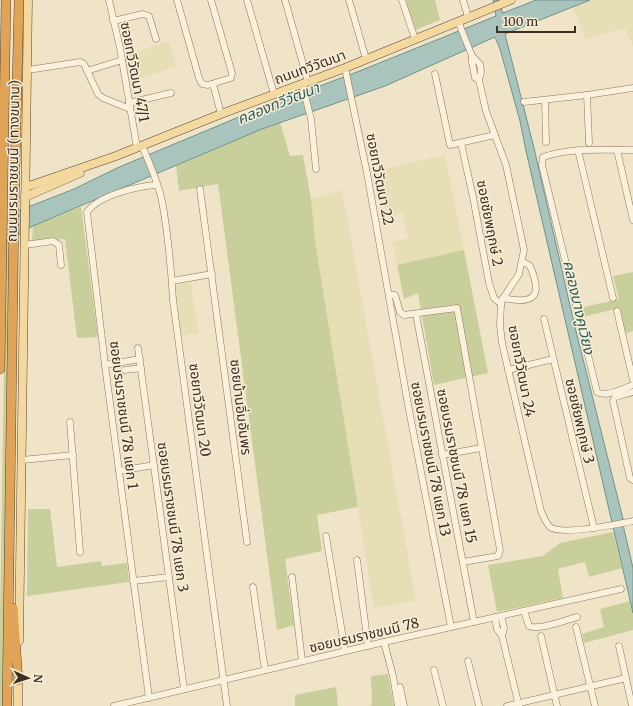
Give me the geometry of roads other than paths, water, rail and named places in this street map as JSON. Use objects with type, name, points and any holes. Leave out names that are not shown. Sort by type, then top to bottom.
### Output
[{"type":"highway","points":[[0,369],[6,0]]},
{"type":"highway","points":[[7,706],[14,212],[19,0]]},
{"type":"highway","points":[[18,27],[22,0]]},
{"type":"highway","points":[[0,66],[4,116]]},
{"type":"highway","points":[[9,553],[18,681]]},
{"type":"main road","name":"ถนนบรมราชชนนี (ทางขนาน)","points":[[18,706],[28,0]]},
{"type":"main road","name":"ถนนทวีวัฒนา","points":[[26,187],[140,147],[274,94],[346,72],[366,59],[511,0]]},
{"type":"main road","name":"ถนนทวีวัฒนา","points":[[26,197],[116,156]]},
{"type":"street","name":"ซอยทวีวัฒนา 47/1","points":[[109,0],[122,60],[129,106],[140,147]]},
{"type":"street","points":[[178,0],[199,78],[202,84],[208,85],[231,78],[232,73],[211,0]]},
{"type":"street","points":[[247,0],[274,94]]},
{"type":"street","points":[[285,0],[311,119],[316,169]]},
{"type":"street","points":[[349,0],[366,59]]},
{"type":"street","points":[[402,0],[415,39]]},
{"type":"street","points":[[463,0],[468,18]]},
{"type":"street","points":[[113,21],[143,14],[149,16],[156,39]]},
{"type":"street","points":[[458,21],[471,53],[475,78],[480,80],[486,111],[506,165],[523,242],[524,250],[519,274],[502,301]]},
{"type":"street","points":[[87,71],[122,60]]},
{"type":"street","points":[[28,70],[80,62],[84,64],[98,94],[103,98],[129,106],[171,93]]},
{"type":"street","name":"ซอยทวีวัฒนา 22","points":[[346,72],[367,173],[389,294]]},
{"type":"street","points":[[435,74],[450,145],[495,135]]},
{"type":"street","points":[[213,84],[221,114]]},
{"type":"street","points":[[524,102],[633,88]]},
{"type":"street","points":[[587,95],[589,144]]},
{"type":"street","points":[[544,100],[546,142]]},
{"type":"street","name":"ซอยชัยพฤกษ์ 2","points":[[462,143],[489,283],[494,298],[502,301]]},
{"type":"street","name":"ซอยทวีวัฒนา 20","points":[[140,147],[146,156],[157,182],[162,201],[227,706]]},
{"type":"street","points":[[633,150],[578,150],[552,154],[543,157],[542,166],[597,392],[600,394],[606,394],[633,385]]},
{"type":"street","points":[[578,150],[613,298]]},
{"type":"street","points":[[617,150],[633,220]]},
{"type":"street","name":"ซอยบรมราชชนนี 78 แยก 1","points":[[146,706],[147,698],[87,212],[97,203],[124,191],[157,182]]},
{"type":"street","name":"ซอยบ้านอิ่มอัมพร","points":[[200,189],[247,542]]},
{"type":"street","points":[[25,242],[53,241],[59,245],[61,265]]},
{"type":"street","points":[[502,301],[528,300],[533,297],[536,292],[536,286],[530,266],[522,261]]},
{"type":"street","points":[[172,281],[212,274]]},
{"type":"street","points":[[389,294],[395,295],[402,314],[416,314],[457,308],[500,550],[500,554],[498,556],[462,562]]},
{"type":"street","name":"ซอยบรมราชชนนี 78 แยก 13","points":[[389,294],[409,410],[451,627]]},
{"type":"street","name":"ซอยทวีวัฒนา 24","points":[[502,301],[500,325],[502,343],[541,511],[545,520],[550,527],[557,530],[597,527],[632,522]]},
{"type":"street","points":[[617,311],[633,380]]},
{"type":"street","name":"ซอยบรมราชชนนี 78 แยก 15","points":[[416,314],[474,622]]},
{"type":"street","name":"ซอยชัยพฤกษ์ 3","points":[[544,319],[597,527]]},
{"type":"street","name":"ซอยบรมราชชนนี 78 แยก 3","points":[[138,348],[184,689]]},
{"type":"street","points":[[105,365],[140,359]]},
{"type":"street","points":[[508,370],[553,359]]},
{"type":"street","points":[[125,370],[141,368]]},
{"type":"street","points":[[633,392],[615,397],[613,401],[630,478],[633,480]]},
{"type":"street","points":[[70,422],[80,552]]},
{"type":"street","points":[[442,455],[482,448]]},
{"type":"street","points":[[22,460],[73,455]]},
{"type":"street","points":[[119,471],[154,465]]},
{"type":"street","points":[[326,536],[345,651]]},
{"type":"street","points":[[357,560],[368,646]]},
{"type":"street","points":[[133,581],[169,577]]},
{"type":"street","points":[[292,577],[302,661]]},
{"type":"street","points":[[253,587],[265,670]]},
{"type":"street","name":"ซอยบรมราชชนนี 78","points":[[114,706],[345,651],[621,589]]},
{"type":"street","points":[[524,611],[531,628],[541,627],[577,617]]},
{"type":"street","points":[[498,616],[497,629],[502,636],[519,705]]},
{"type":"street","points":[[576,627],[595,706]]},
{"type":"street","points":[[540,636],[557,706]]},
{"type":"street","points":[[384,642],[393,676],[398,706]]},
{"type":"street","points":[[619,646],[632,706]]},
{"type":"street","points":[[468,661],[479,706]]},
{"type":"street","points":[[434,670],[443,706]]},
{"type":"street","points":[[507,706],[519,705],[626,678]]},
{"type":"street","points":[[400,686],[404,706]]},
{"type":"water","name":"คลองทวีวัฒนา","points":[[493,0],[497,0],[503,13],[536,0],[590,0],[505,34],[534,148],[574,323],[623,519],[633,568],[633,613],[520,121],[500,49],[495,37],[385,86],[262,129],[33,226],[6,242],[0,218],[74,189],[117,168],[246,114],[362,70],[496,16]]},
{"type":"water label","name":"คลองบางคูเวียง","points":[[579,307]]}]
